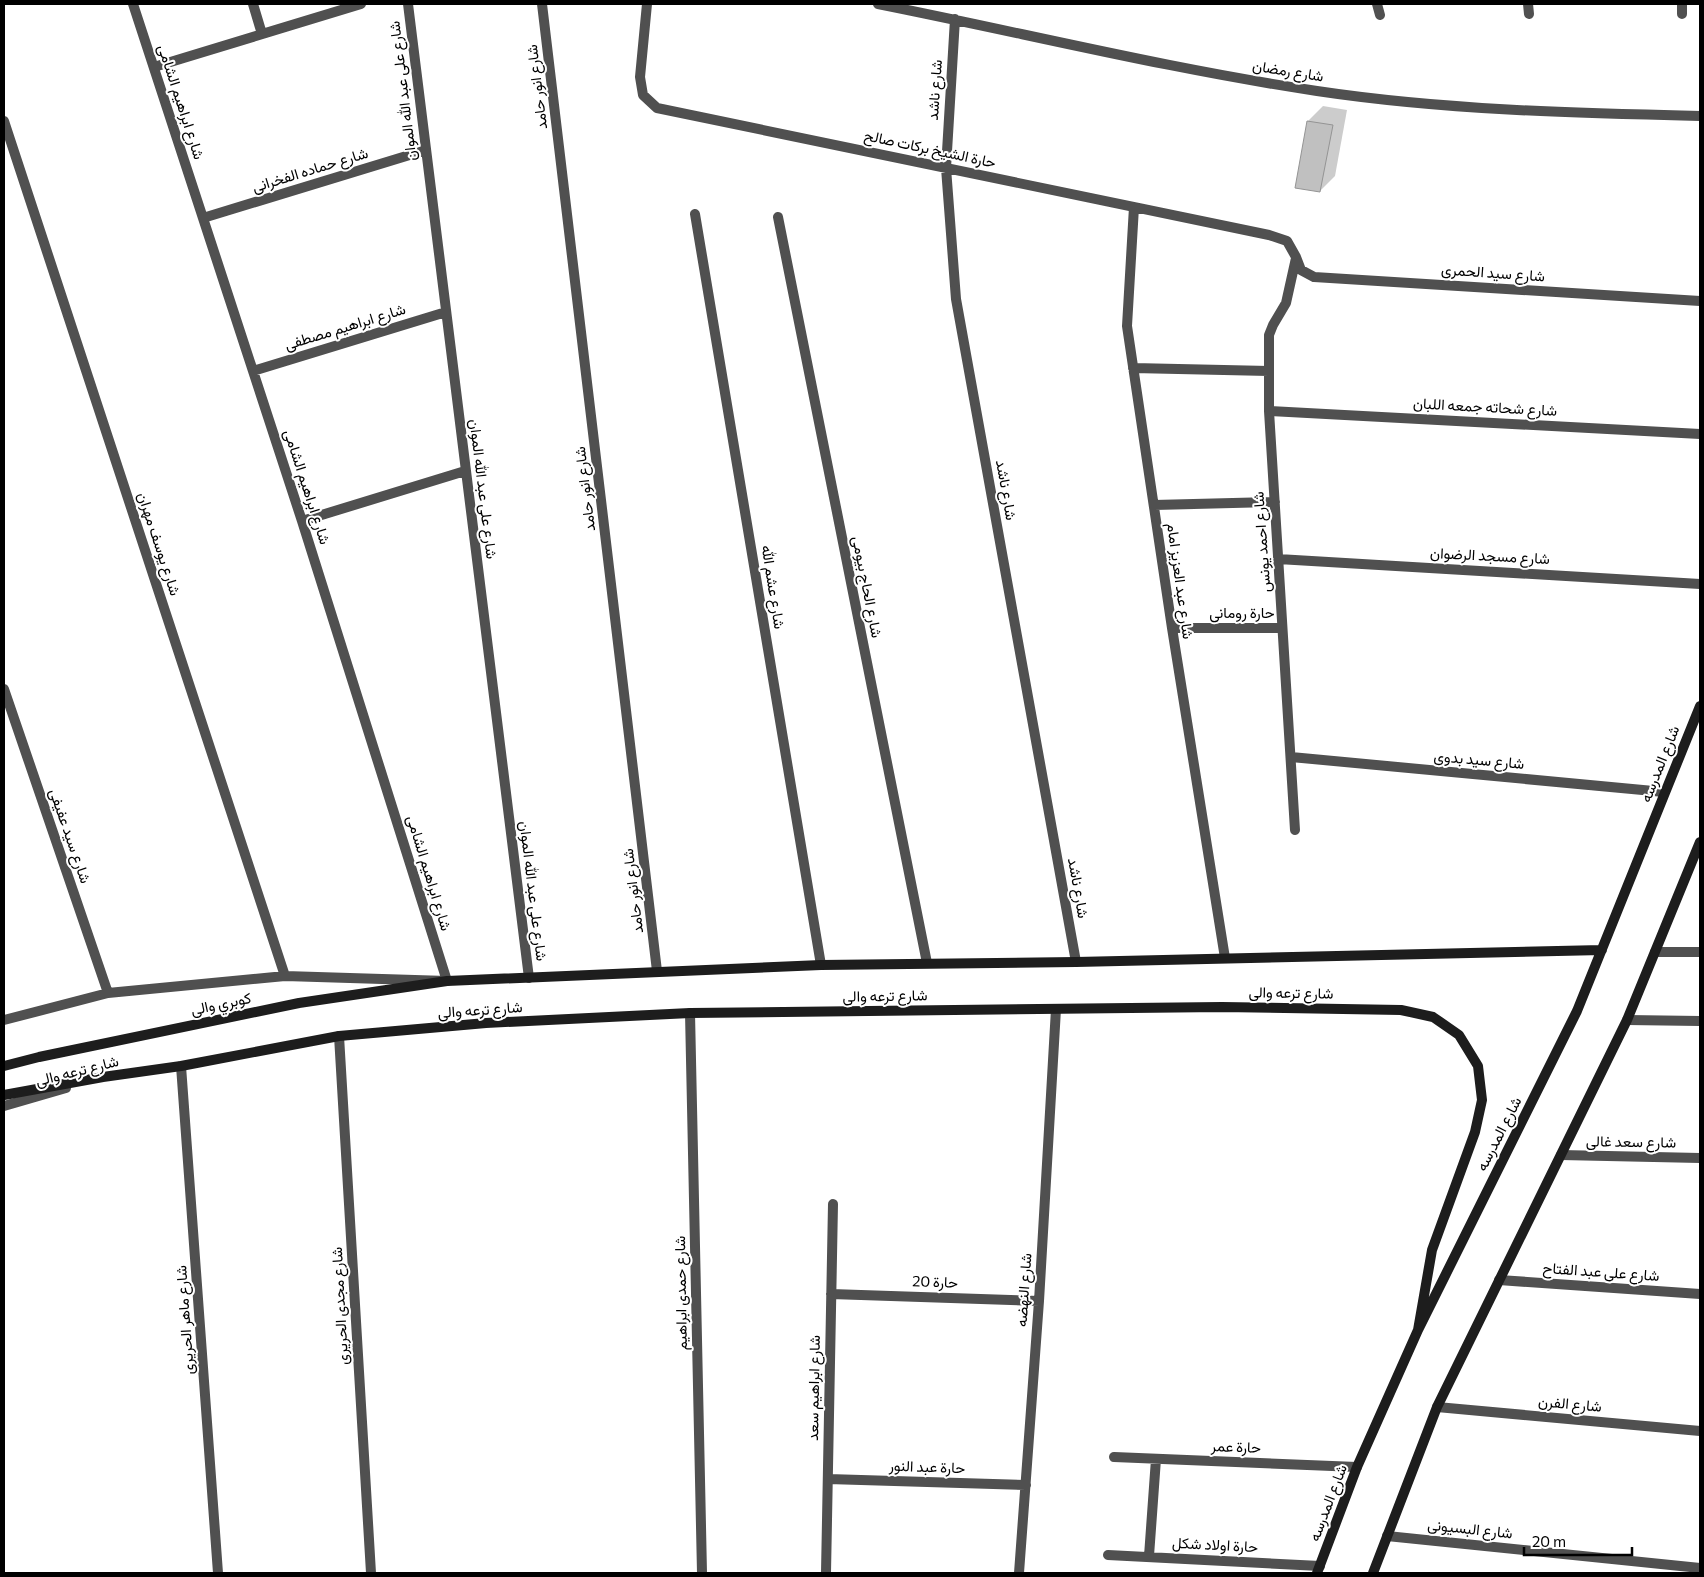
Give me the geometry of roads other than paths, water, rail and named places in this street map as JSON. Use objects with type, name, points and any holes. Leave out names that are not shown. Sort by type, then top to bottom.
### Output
[{"type":"main road","name":"شارع المدرسه","points":[[1319,1570],[1357,1467],[1418,1330],[1578,1011],[1700,706]]},
{"type":"main road","points":[[1373,1573],[1437,1407],[1626,1020],[1700,842]]},
{"type":"main road","name":"شارع ترعه والى","points":[[447,981],[821,965],[1076,962],[1602,950]]},
{"type":"main road","name":"كوبري والى","points":[[4,1066],[298,1003],[447,981]]},
{"type":"main road","name":"شارع ترعه والى","points":[[103,1077],[181,1066],[339,1036],[486,1023],[690,1013],[1222,1007],[1401,1010],[1433,1017],[1459,1035],[1478,1066],[1482,1100],[1475,1132],[1432,1250],[1418,1330]]},
{"type":"main road","points":[[4,1095],[103,1077]]},
{"type":"street","name":"شارع ابراهيم الشامى","points":[[133,4],[302,521],[447,981]]},
{"type":"street","points":[[252,4],[262,34]]},
{"type":"street","points":[[154,67],[361,4]]},
{"type":"street","name":"شارع على عبد الله الموان","points":[[408,4],[529,978]]},
{"type":"street","name":"شارع انور حامد","points":[[542,4],[657,971]]},
{"type":"street","name":"حارة الشيخ بركات صالح","points":[[647,4],[640,77],[643,95],[657,108],[1269,235],[1286,241],[1296,257]]},
{"type":"street","name":"شارع رمضان","points":[[878,4],[1224,76],[1318,91],[1413,102],[1521,111],[1700,116]]},
{"type":"street","points":[[1377,4],[1380,15]]},
{"type":"street","name":"شارع ناشد","points":[[955,19],[946,168],[956,299],[1076,962]]},
{"type":"street","name":"شارع يوسف مهران","points":[[4,121],[285,976]]},
{"type":"street","name":"شارع حماده الفخرانى","points":[[204,218],[426,150]]},
{"type":"street","name":"شارع عبد العزيز امام","points":[[1134,207],[1127,326],[1224,958]]},
{"type":"street","name":"شارع عشم الله","points":[[695,214],[821,965]]},
{"type":"street","name":"شارع الحاج بيومى","points":[[778,217],[927,963]]},
{"type":"street","name":"شارع سيد الحمرى","points":[[1296,257],[1301,270],[1314,277],[1700,301]]},
{"type":"street","name":"شارع احمد يونس","points":[[1295,830],[1269,411],[1269,335],[1286,304],[1296,257]]},
{"type":"street","name":"شارع ابراهيم مصطفى","points":[[253,370],[446,312]]},
{"type":"street","points":[[1133,368],[1269,370]]},
{"type":"street","name":"شارع شحاته جمعه اللبان","points":[[1269,411],[1700,434]]},
{"type":"street","points":[[302,521],[466,471]]},
{"type":"street","points":[[1154,505],[1275,502]]},
{"type":"street","name":"شارع مسجد الرضوان","points":[[1278,559],[1700,584]]},
{"type":"street","name":"حارة رومانى","points":[[1172,628],[1282,628]]},
{"type":"street","name":"شارع سيد عفيفى","points":[[4,689],[108,992]]},
{"type":"street","name":"شارع سيد بدوى","points":[[1291,758],[1664,792]]},
{"type":"street","points":[[1655,952],[1700,952]]},
{"type":"street","name":"شارع ترعه والى","points":[[4,1020],[108,992],[285,976],[447,981]]},
{"type":"street","name":"شارع النهضه","points":[[1019,1573],[1056,1009]]},
{"type":"street","name":"شارع حمدى ابراهيم","points":[[690,1013],[702,1573]]},
{"type":"street","points":[[1626,1020],[1700,1021]]},
{"type":"street","name":"شارع مجدى الحريرى","points":[[339,1036],[371,1573]]},
{"type":"street","name":"شارع ماهر الحريرى","points":[[181,1066],[218,1573]]},
{"type":"street","name":"شارع ترعه والى","points":[[4,1106],[103,1077]]},
{"type":"street","name":"شارع سعد غالى","points":[[1561,1155],[1700,1158]]},
{"type":"street","name":"شارع ابراهيم سعد","points":[[826,1573],[833,1204]]},
{"type":"street","name":"شارع على عبد الفتاح","points":[[1499,1280],[1700,1294]]},
{"type":"street","name":"حارة 20","points":[[831,1294],[1038,1300]]},
{"type":"street","name":"شارع الفرن","points":[[1437,1407],[1700,1431]]},
{"type":"street","name":"حارة عمر","points":[[1114,1457],[1357,1467]]},
{"type":"street","points":[[1149,1556],[1156,1459]]},
{"type":"street","name":"حارة عبد النور","points":[[828,1479],[1026,1485]]},
{"type":"street","name":"شارع البسيونى","points":[[1387,1536],[1700,1568]]},
{"type":"street","name":"حارة اولاد شكل","points":[[1108,1554],[1319,1570]]}]
